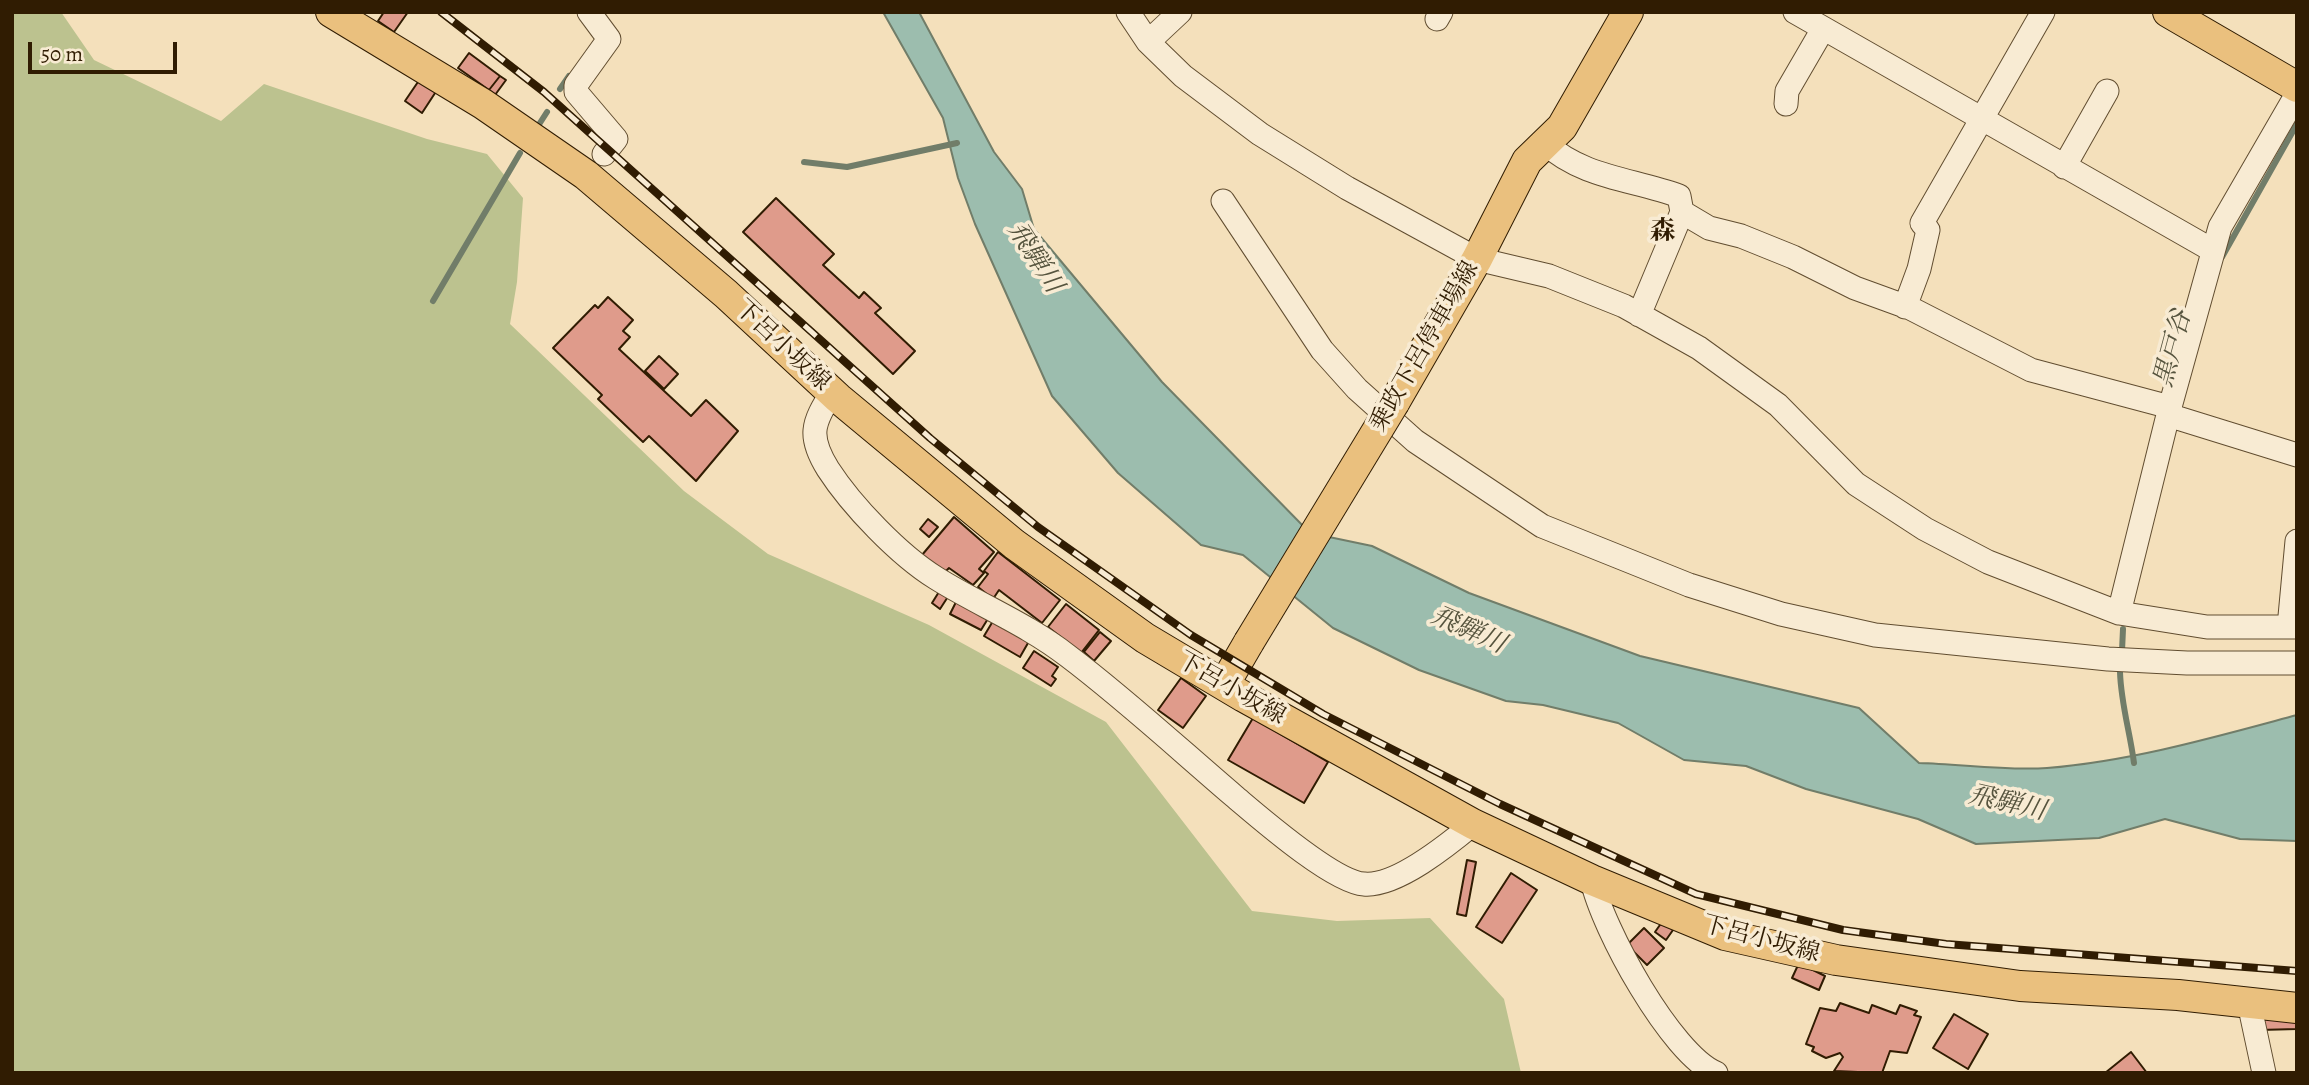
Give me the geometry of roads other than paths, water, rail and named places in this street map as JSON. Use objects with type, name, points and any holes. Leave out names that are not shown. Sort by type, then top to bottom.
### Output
[{"type":"main road","name":"下呂小坂線","points":[[331,12],[483,104],[586,175],[726,294],[832,393],[1014,544],[1145,638],[1473,824],[1592,880],[1725,935],[1836,960],[2020,986],[2178,995],[2297,1009]]},
{"type":"main road","name":"乗政下呂停車場線","points":[[1224,685],[1394,403],[1477,259],[1527,161],[1562,127],[1628,12]]},
{"type":"main road","points":[[2168,12],[2297,87]]},
{"type":"street","points":[[589,12],[609,39],[576,85],[576,92],[615,139],[604,154]]},
{"type":"street","points":[[1128,12],[1148,42],[1183,76],[1260,134],[1477,259],[1549,276],[1639,315],[1699,348],[1778,405],[1856,484],[1925,529],[1988,562],[2119,613],[2207,627],[2293,627],[2297,541]]},
{"type":"street","points":[[1148,42],[1180,12]]},
{"type":"street","points":[[1795,12],[2213,250]]},
{"type":"street","points":[[1905,307],[1919,269],[1928,230],[1922,223],[2043,12]]},
{"type":"street","points":[[1786,104],[1787,91],[1824,29]]},
{"type":"street","points":[[2064,167],[2107,91]]},
{"type":"street","points":[[2119,613],[2220,227],[2297,94]]},
{"type":"street","points":[[1545,143],[1558,155],[1595,173],[1679,196],[1682,212],[1639,315]]},
{"type":"street","points":[[1223,201],[1322,350],[1357,389],[1415,441],[1542,526],[1689,585],[1781,614],[1875,635],[2108,659],[2187,663],[2297,663]]},
{"type":"street","points":[[1682,212],[1709,228],[1741,236],[1793,257],[1855,288],[1905,307],[2031,370],[2173,414],[2255,445],[2297,455]]},
{"type":"street","points":[[832,393],[817,415],[813,429],[816,444],[829,470],[872,521],[911,559],[935,578],[1031,630],[1068,656],[1263,821],[1340,877],[1365,885],[1399,874],[1433,857],[1473,824]]},
{"type":"street","points":[[1592,880],[1601,910],[1626,962],[1680,1045],[1703,1068],[1716,1073]]},
{"type":"street","points":[[2249,1003],[2264,1073]]},
{"type":"water","name":"飛騨川","points":[[883,12],[919,12],[994,152],[1022,189],[1034,229],[1162,382],[1310,533],[1372,546],[1469,593],[1640,656],[1859,708],[1919,763],[2015,769],[2079,765],[2173,747],[2297,715],[2297,841],[2240,839],[2165,819],[2099,838],[1976,844],[1918,819],[1806,789],[1746,766],[1684,760],[1618,723],[1543,705],[1506,701],[1419,670],[1333,628],[1243,555],[1201,545],[1118,473],[1052,396],[975,224],[958,178],[943,118]]},
{"type":"waterway","points":[[560,89],[569,76]]},
{"type":"waterway","points":[[538,126],[547,112]]},
{"type":"waterway","name":"黒戸谷","points":[[2222,257],[2297,124]]},
{"type":"waterway","points":[[804,162],[847,167],[957,143]]},
{"type":"waterway","points":[[433,301],[520,153]]},
{"type":"waterway","name":"黒戸谷","points":[[2122,651],[2123,629]]},
{"type":"waterway","name":"黒戸谷","points":[[2120,672],[2134,763]]},
{"type":"railway","points":[[441,12],[544,92],[930,438],[1038,527],[1191,635],[1323,714],[1500,804],[1696,894],[1843,930],[1946,944],[2297,971]]},
{"type":"district","name":"森","points":[[1663,233]]}]
